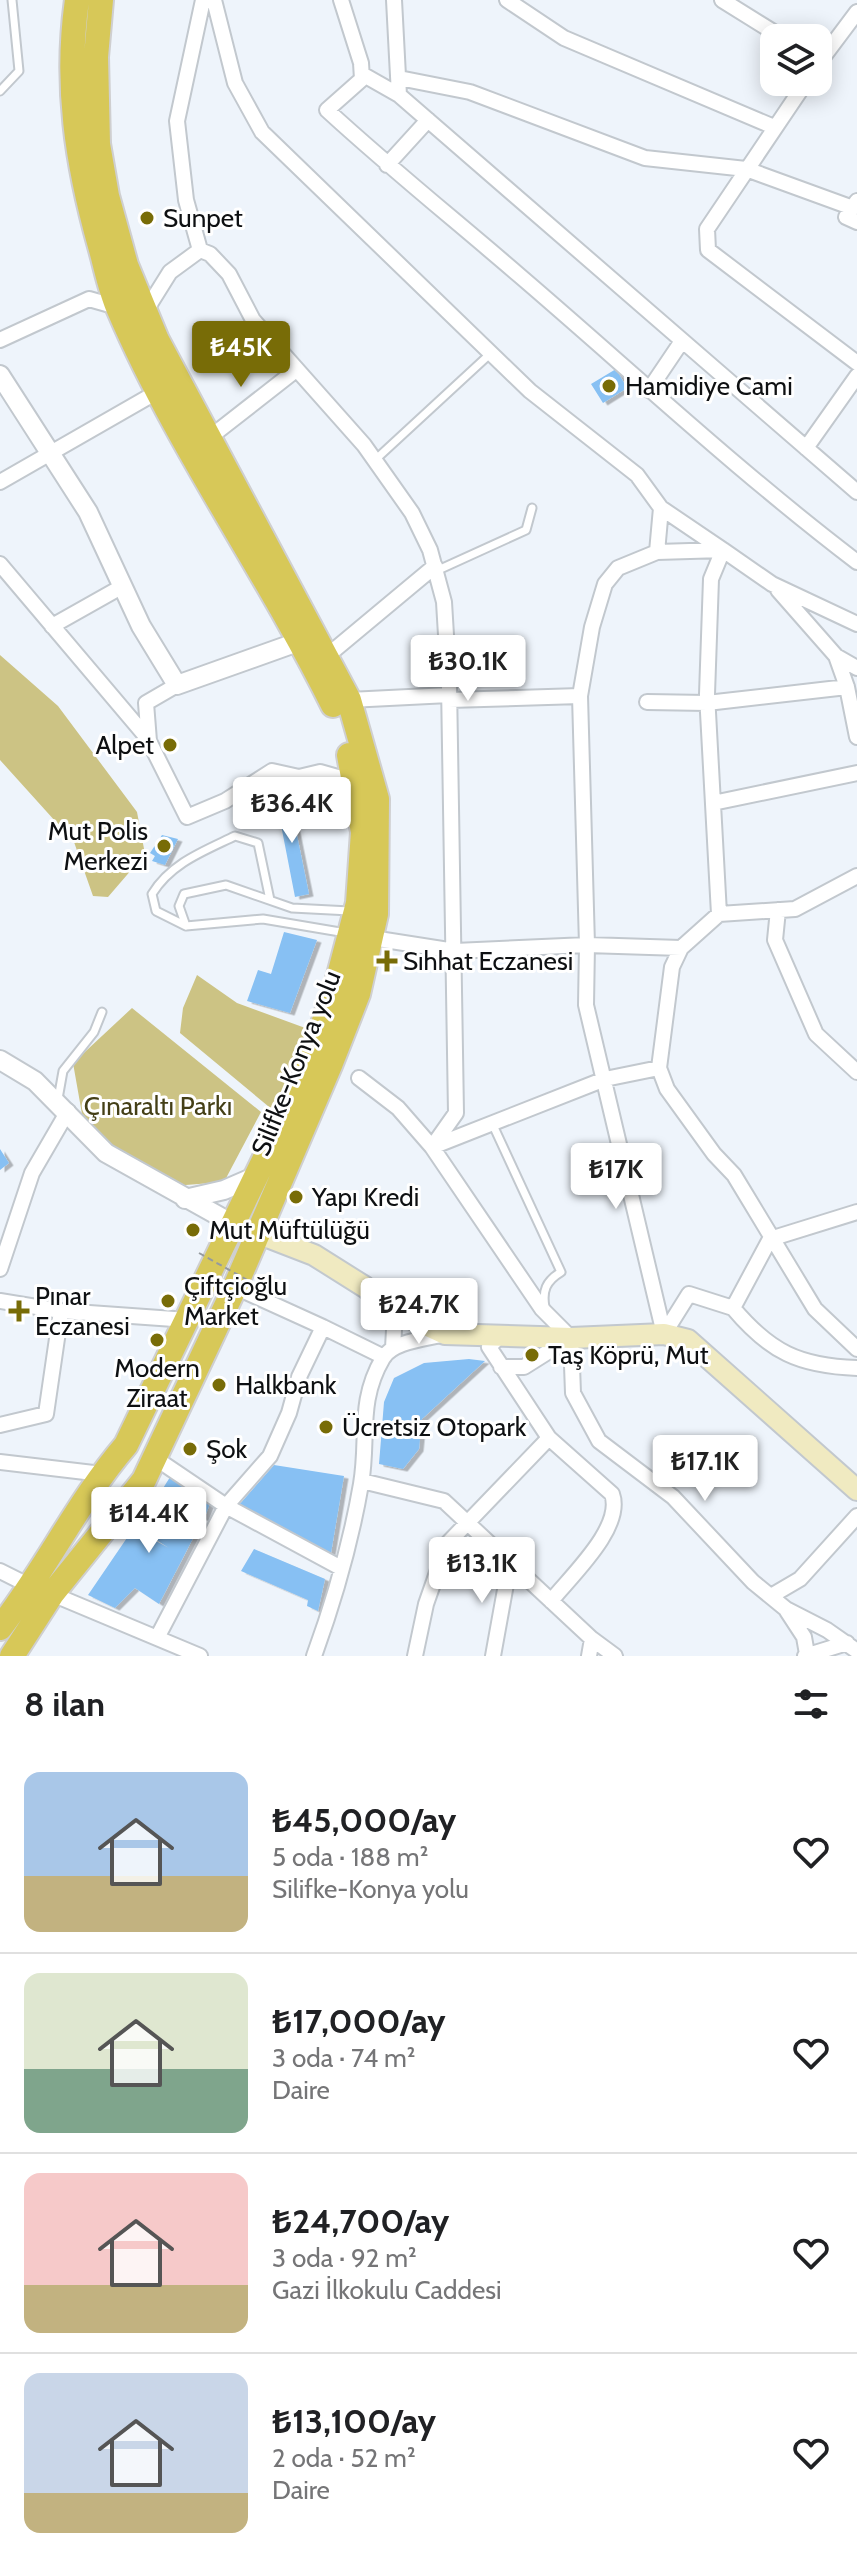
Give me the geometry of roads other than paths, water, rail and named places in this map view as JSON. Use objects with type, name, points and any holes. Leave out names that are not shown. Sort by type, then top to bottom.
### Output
[{"type":"highway","name":"Silifke-Konya yolu","points":[[0,1628],[42,1591],[144,1480],[246,1287],[256,1232],[358,994],[377,799],[349,700],[157,392],[117,307],[79,159],[70,87],[77,0]]},
{"type":"highway","name":"Silifke-Konya yolu","points":[[12,1656],[102,1474],[126,1445],[188,1320],[308,1069],[364,924],[363,832],[355,782],[315,644],[144,313],[126,265],[113,198],[98,144],[96,86],[101,0]]},
{"type":"main road","points":[[233,1224],[314,1255],[365,1287],[395,1311],[445,1334],[499,1337],[549,1345],[571,1338],[664,1334],[688,1340],[857,1490]]},
{"type":"main road","points":[[365,1287],[409,1307],[499,1337]]},
{"type":"street","points":[[200,250],[186,200],[177,121],[203,0]]},
{"type":"street","points":[[214,0],[235,83],[262,132],[530,391],[637,475],[661,508],[772,584],[857,624]]},
{"type":"street","points":[[341,0],[362,79],[327,110],[649,390],[857,562]]},
{"type":"street","points":[[394,0],[399,95]]},
{"type":"street","points":[[507,0],[564,38],[774,127]]},
{"type":"street","points":[[722,0],[761,24]]},
{"type":"street","points":[[832,45],[857,12]]},
{"type":"street","points":[[362,74],[399,95],[857,492]]},
{"type":"street","points":[[399,78],[470,92],[645,158],[746,169],[856,210]]},
{"type":"street","points":[[796,96],[707,229],[708,250],[857,363]]},
{"type":"street","points":[[387,165],[428,120]]},
{"type":"street","points":[[144,313],[170,272],[200,250]]},
{"type":"street","points":[[200,250],[210,254],[229,274],[253,320],[375,461],[412,513],[435,569],[444,602],[455,951],[456,1113],[432,1147]]},
{"type":"street","points":[[0,340],[89,299],[117,307]]},
{"type":"street","points":[[649,390],[682,341]]},
{"type":"street","points":[[209,438],[296,370]]},
{"type":"street","points":[[0,375],[88,512],[141,626],[177,685]]},
{"type":"street","points":[[806,448],[857,376]]},
{"type":"street","points":[[0,482],[48,451],[157,392]]},
{"type":"street","points":[[657,552],[661,508]]},
{"type":"street","points":[[664,1334],[586,1005],[580,696],[592,627],[605,584],[618,568],[657,552],[723,550]]},
{"type":"street","points":[[719,914],[707,703],[711,579],[723,550]]},
{"type":"street","points":[[0,564],[149,741],[187,817],[225,801],[272,771],[299,777],[320,772],[355,782]]},
{"type":"street","points":[[149,741],[146,703],[177,685],[315,644],[435,569]]},
{"type":"street","points":[[772,584],[836,656],[857,668]]},
{"type":"street","points":[[52,626],[123,586]]},
{"type":"street","points":[[836,656],[847,687],[857,737]]},
{"type":"street","points":[[647,702],[707,703],[847,687]]},
{"type":"street","points":[[349,700],[580,696]]},
{"type":"street","points":[[713,803],[857,773]]},
{"type":"street","points":[[857,876],[795,909],[719,914],[681,948],[672,967],[659,1068],[667,1089],[714,1154],[734,1175],[815,1309],[857,1349]]},
{"type":"street","points":[[778,910],[775,940],[816,1034],[857,1072]]},
{"type":"street","points":[[364,924],[455,951],[587,945],[681,948]]},
{"type":"street","points":[[1,1062],[35,1081],[106,1153],[233,1224]]},
{"type":"street","points":[[432,1147],[605,1079],[659,1068]]},
{"type":"street","points":[[359,1078],[398,1108],[432,1147],[546,1314],[571,1338],[573,1393],[599,1441],[673,1497],[786,1609],[852,1647]]},
{"type":"street","points":[[0,1269],[32,1173],[63,1106]]},
{"type":"street","points":[[185,1199],[224,1190],[254,1177]]},
{"type":"street","points":[[733,1308],[770,1239],[857,1212]]},
{"type":"street","points":[[246,1287],[323,1327],[388,1353],[445,1334]]},
{"type":"street","points":[[664,1334],[689,1294],[733,1308],[758,1338],[797,1360],[857,1368]]},
{"type":"street","points":[[0,1301],[61,1311],[188,1320]]},
{"type":"street","points":[[0,1425],[46,1414],[61,1311]]},
{"type":"street","points":[[314,1656],[341,1568],[362,1481],[363,1407],[388,1353],[395,1311]]},
{"type":"street","points":[[158,1636],[226,1506],[270,1456],[289,1413],[299,1377],[323,1327]]},
{"type":"street","points":[[499,1337],[489,1347],[549,1438],[612,1494],[617,1506],[612,1525],[551,1601]]},
{"type":"street","points":[[501,1367],[524,1367],[549,1345]]},
{"type":"street","points":[[415,1656],[426,1604],[447,1544],[549,1438]]},
{"type":"street","points":[[155,1458],[226,1506],[341,1568]]},
{"type":"street","points":[[0,1462],[102,1474]]},
{"type":"street","points":[[362,1481],[444,1501],[592,1639],[615,1656]]},
{"type":"street","points":[[771,1596],[800,1579],[857,1516]]},
{"type":"street","points":[[493,1656],[510,1562]]},
{"type":"street","points":[[0,1571],[42,1591],[158,1636],[196,1655]]},
{"type":"street","points":[[786,1609],[804,1637],[806,1655],[852,1647]]},
{"type":"street","points":[[589,1656],[592,1639]]},
{"type":"lane","points":[[0,91],[19,71],[12,0]]},
{"type":"lane","points":[[126,227],[133,254],[126,265]]},
{"type":"lane","points":[[375,461],[491,353]]},
{"type":"lane","points":[[435,569],[526,530],[532,508]]},
{"type":"lane","points":[[270,900],[258,843],[235,836],[191,856],[162,877],[152,894],[156,911],[186,926],[263,919],[364,924]]},
{"type":"lane","points":[[186,926],[179,906],[184,894],[226,885],[292,908],[364,924]]},
{"type":"lane","points":[[63,1106],[63,1071],[94,1032],[102,1012]]},
{"type":"lane","points":[[492,1123],[561,1272],[550,1279],[542,1295],[546,1314]]},
{"type":"place","name":"Sunpet","points":[[147,218]]},
{"type":"place","name":"Hamidiye Cami","points":[[609,386]]},
{"type":"place","name":"Alpet","points":[[170,745]]},
{"type":"place","name":"Mut Polis Merkezi","points":[[164,846]]},
{"type":"place","name":"Sıhhat Eczanesi","points":[[387,961]]},
{"type":"place","name":"Yapı Kredi","points":[[296,1197]]},
{"type":"place","name":"Mut Müftülüğü","points":[[193,1230]]},
{"type":"place","name":"Çiftçioğlu Market","points":[[168,1301]]},
{"type":"place","name":"Pınar Eczanesi","points":[[19,1311]]},
{"type":"place","name":"Modern Ziraat","points":[[157,1340]]},
{"type":"place","name":"Taş Köprü, Mut","points":[[532,1355]]},
{"type":"place","name":"Halkbank","points":[[219,1385]]},
{"type":"place","name":"Ücretsiz Otopark","points":[[326,1427]]},
{"type":"place","name":"Şok","points":[[190,1449]]},
{"type":"park label","name":"Çınaraltı Parkı","points":[[158,1106]]}]
